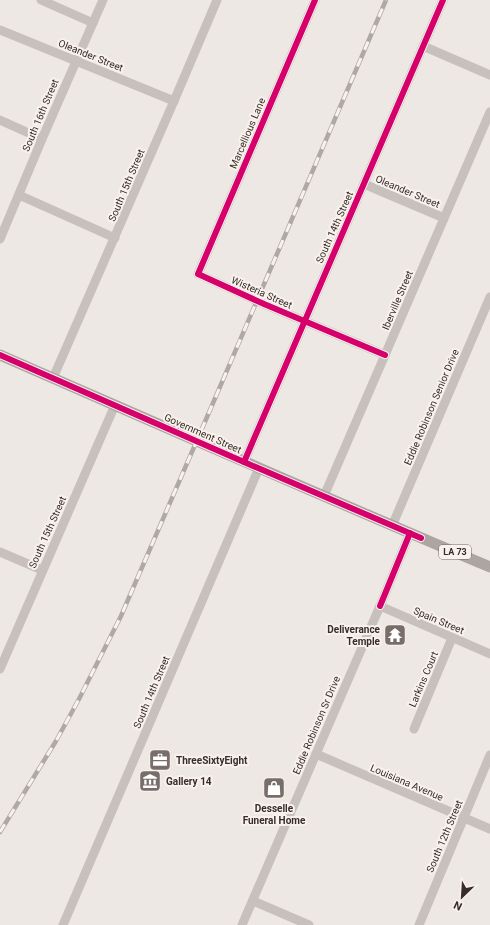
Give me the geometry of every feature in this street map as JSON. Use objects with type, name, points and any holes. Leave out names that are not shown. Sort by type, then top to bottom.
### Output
[{"type":"main road","name":"Government Street","points":[[0,355],[410,534],[490,566]]},
{"type":"street","points":[[41,0],[93,23]]},
{"type":"street","name":"South 16th Street","points":[[0,239],[103,0]]},
{"type":"street","name":"South 15th Street","points":[[53,378],[217,0]]},
{"type":"street","name":"Marcellious Lane","points":[[198,274],[315,0]]},
{"type":"street","name":"South 14th Street","points":[[244,462],[443,0]]},
{"type":"street","name":"Oleander Street","points":[[0,30],[174,101]]},
{"type":"street","points":[[424,46],[490,75]]},
{"type":"street","name":"Iberville Street","points":[[324,496],[490,112]]},
{"type":"street","points":[[0,120],[42,139]]},
{"type":"street","name":"Oleander Street","points":[[364,184],[444,218]]},
{"type":"street","points":[[19,195],[115,238]]},
{"type":"street","name":"Wisteria Street","points":[[198,274],[385,355]]},
{"type":"street","name":"Eddie Robinson Senior Drive","points":[[392,526],[490,297]]},
{"type":"street","name":"South 15th Street","points":[[0,669],[115,405]]},
{"type":"street","name":"South 14th Street","points":[[62,925],[259,468]]},
{"type":"street","name":"Eddie Robinson Sr Drive","points":[[242,925],[410,534]]},
{"type":"street","points":[[0,552],[42,570]]},
{"type":"street","name":"Spain Street","points":[[380,606],[490,654]]},
{"type":"street","name":"Larkins Court","points":[[414,729],[452,638]]},
{"type":"street","name":"Louisiana Avenue","points":[[316,754],[490,829]]},
{"type":"street","name":"South 12th Street","points":[[419,925],[490,755]]},
{"type":"street","points":[[253,901],[309,925]]},
{"type":"railway","points":[[0,832],[56,741],[121,616],[386,0]]},
{"type":"cycle path","points":[[315,0],[198,274],[264,304],[385,355]]},
{"type":"cycle path","points":[[244,462],[443,0]]},
{"type":"cycle path","points":[[0,355],[421,538]]},
{"type":"cycle path","points":[[380,606],[410,533]]},
{"type":"place","name":"Deliverance Temple","points":[[395,635]]},
{"type":"place","name":"ThreeSixtyEight","points":[[160,760]]},
{"type":"place","name":"Gallery 14","points":[[150,781]]},
{"type":"place","name":"Desselle Funeral Home","points":[[274,788]]}]
